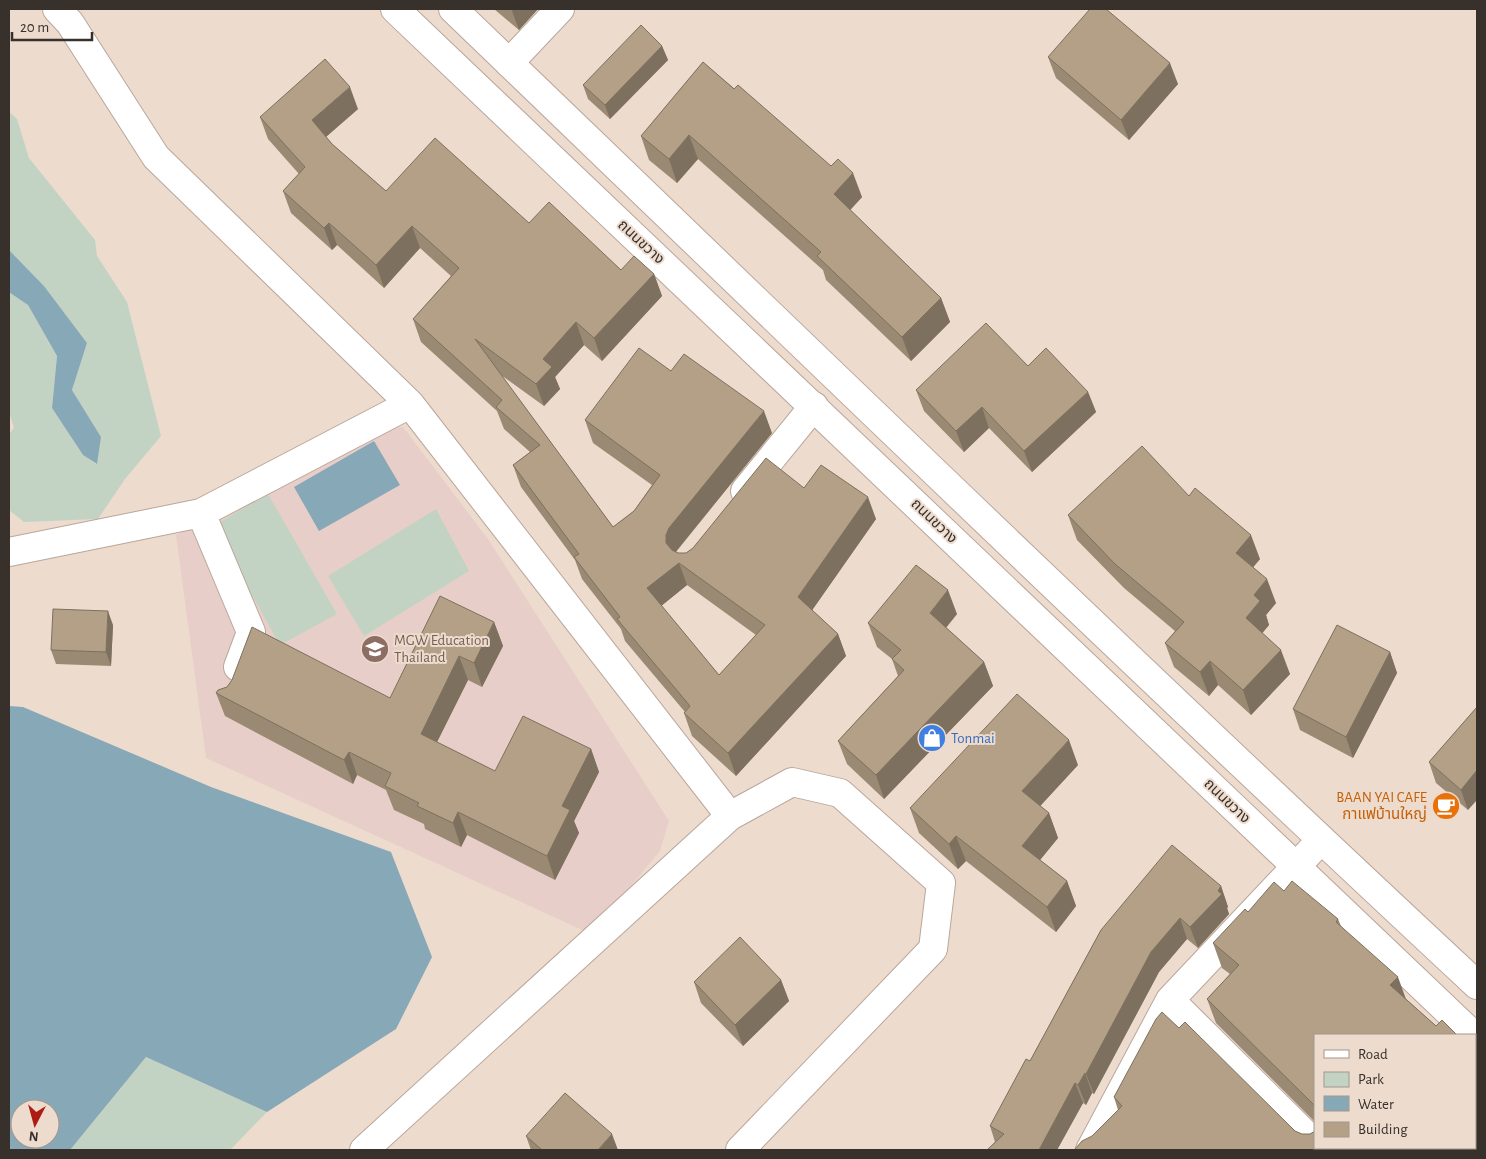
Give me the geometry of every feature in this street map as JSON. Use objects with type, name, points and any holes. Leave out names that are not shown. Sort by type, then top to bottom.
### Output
[{"type":"street","points":[[57,9],[70,23],[156,156],[410,404],[730,816]]},
{"type":"street","name":"ถนนขวาง","points":[[395,9],[1472,1034]]},
{"type":"street","points":[[453,9],[1321,840],[1477,985]]},
{"type":"street","points":[[509,63],[560,9]]},
{"type":"street","points":[[568,173],[597,148]]},
{"type":"street","points":[[9,552],[201,513],[410,404]]},
{"type":"street","points":[[727,514],[814,406]]},
{"type":"street","points":[[201,513],[251,632],[229,690]]},
{"type":"street","points":[[364,1150],[730,816],[792,782],[840,793],[941,883],[933,949],[740,1150]]},
{"type":"street","points":[[1098,1147],[1170,1000],[1321,840]]},
{"type":"street","points":[[1170,1000],[1314,1143]]},
{"type":"shaded area","name":"MGW Education Thailand","points":[[403,427],[488,539],[669,821],[660,851],[591,934],[206,758],[176,535],[346,441],[383,429]]},
{"type":"green space","points":[[9,112],[17,119],[29,158],[95,240],[97,256],[127,302],[161,436],[125,479],[98,519],[24,522],[9,510],[9,434],[14,428],[9,412],[9,290],[28,305],[57,356],[52,408],[83,455],[96,464],[101,437],[72,390],[87,343],[44,286],[9,250]]},
{"type":"green space","points":[[268,494],[337,614],[280,645],[213,526]]},
{"type":"green space","points":[[436,509],[469,571],[364,636],[328,576]]},
{"type":"green space","points":[[146,1057],[267,1112],[230,1150],[70,1150]]},
{"type":"water","points":[[9,250],[44,286],[87,343],[72,390],[101,437],[97,464],[83,455],[52,408],[57,356],[28,305],[9,292]]},
{"type":"water","points":[[374,441],[400,485],[319,531],[294,487]]},
{"type":"water","points":[[9,706],[23,707],[211,787],[391,852],[432,957],[396,1029],[267,1112],[146,1057],[70,1150],[9,1150]]},
{"type":"building","points":[[1090,9],[1106,9],[1170,63],[1121,120],[1048,57]]},
{"type":"building","points":[[641,25],[662,46],[605,105],[583,85]]},
{"type":"building","points":[[325,59],[350,87],[312,120],[332,144],[386,191],[435,138],[529,223],[549,202],[621,270],[634,256],[654,274],[594,338],[576,322],[543,359],[552,367],[536,384],[475,339],[613,527],[634,511],[660,475],[585,420],[639,348],[671,371],[684,354],[764,411],[669,528],[666,535],[666,543],[672,550],[678,553],[686,553],[693,548],[766,458],[804,488],[821,465],[868,497],[798,597],[838,634],[728,753],[684,713],[690,706],[617,619],[620,617],[574,557],[579,554],[513,465],[540,445],[496,407],[502,400],[413,319],[459,268],[412,226],[376,265],[329,223],[324,228],[283,191],[305,167],[260,117]],"holes":[[[679,563],[765,625],[719,675],[647,588]]]},
{"type":"building","points":[[703,62],[734,89],[738,85],[831,166],[838,159],[853,173],[834,194],[941,298],[902,337],[817,256],[821,252],[689,135],[669,159],[641,136]]},
{"type":"building","points":[[986,323],[1028,366],[1046,348],[1088,392],[1024,451],[982,407],[956,431],[916,390]]},
{"type":"building","points":[[1142,446],[1189,496],[1195,488],[1251,535],[1236,553],[1267,579],[1254,595],[1260,601],[1246,618],[1281,650],[1243,690],[1210,661],[1200,672],[1165,643],[1184,622],[1115,564],[1068,515]]},
{"type":"building","points":[[916,565],[948,590],[930,613],[984,662],[876,775],[838,741],[904,670],[892,659],[901,650],[868,623]]},
{"type":"building","points":[[440,596],[494,622],[474,663],[459,656],[421,734],[495,771],[523,716],[591,749],[562,806],[570,810],[547,856],[458,812],[453,823],[417,806],[419,803],[385,786],[391,773],[349,752],[344,760],[216,693],[218,690],[227,687],[232,680],[252,627],[390,698]]},
{"type":"building","points":[[53,609],[108,611],[106,652],[51,650]]},
{"type":"building","points":[[1337,625],[1390,652],[1346,737],[1293,709]]},
{"type":"building","points":[[1017,694],[1069,740],[1022,791],[1049,813],[1022,846],[1067,881],[1047,907],[956,836],[949,844],[910,808]]},
{"type":"building","points":[[1477,707],[1477,770],[1461,790],[1429,762]]},
{"type":"building","points":[[1172,845],[1221,886],[1218,891],[1222,894],[1190,927],[1180,918],[1151,952],[1086,1074],[1078,1085],[1075,1083],[1039,1150],[987,1150],[1004,1134],[990,1126],[1026,1059],[1030,1061],[1101,930]]},
{"type":"building","points":[[1292,881],[1338,919],[1336,922],[1398,977],[1390,985],[1436,1026],[1442,1020],[1456,1034],[1314,1034],[1314,1105],[1207,999],[1239,965],[1213,943],[1245,909],[1248,912],[1274,882],[1284,891]]},
{"type":"building","points":[[740,937],[781,980],[735,1025],[694,982]]},
{"type":"building","points":[[1162,1012],[1179,1028],[1185,1022],[1295,1131],[1302,1134],[1310,1134],[1314,1132],[1314,1149],[1476,1149],[1476,1133],[1477,1150],[1074,1150],[1082,1141],[1092,1136],[1122,1106],[1114,1097],[1156,1019]]},
{"type":"building","points":[[565,1093],[612,1134],[598,1150],[542,1150],[526,1136]]},
{"type":"place","name":"MGW Education Thailand","points":[[375,649]]},
{"type":"place","name":"Tonmai","points":[[932,738]]},
{"type":"place","name":"BAAN YAI CAFE กาแฟบ้านใหญ่","points":[[1446,806]]}]
